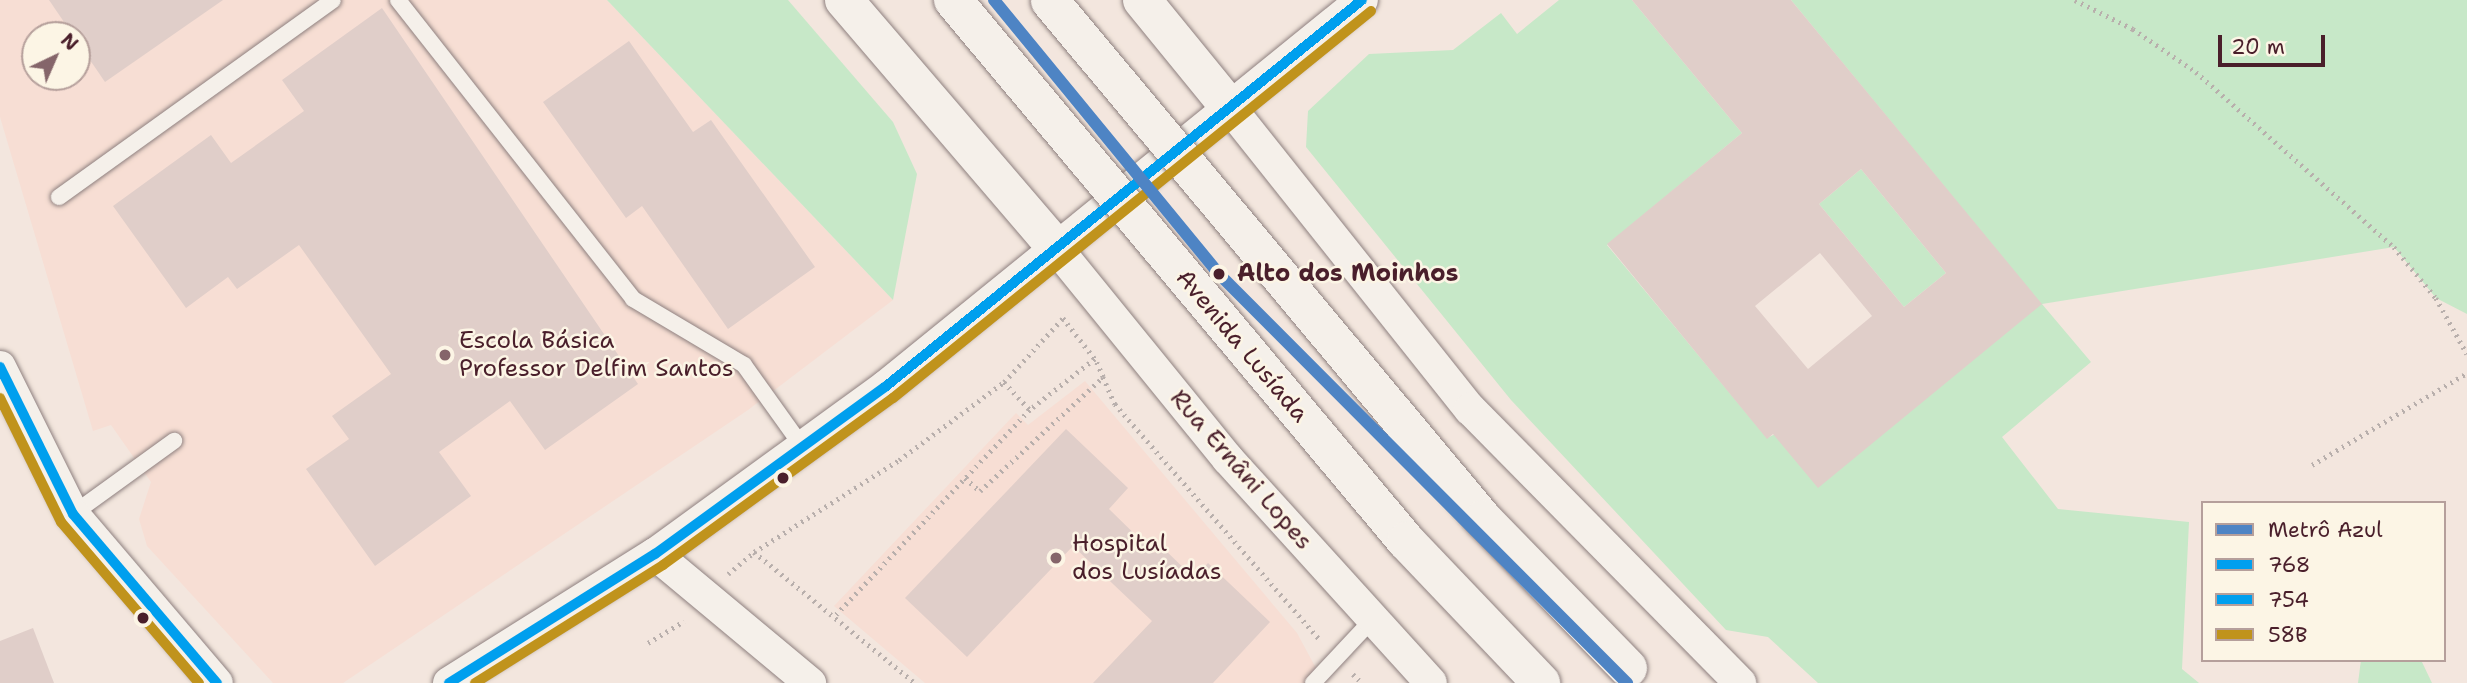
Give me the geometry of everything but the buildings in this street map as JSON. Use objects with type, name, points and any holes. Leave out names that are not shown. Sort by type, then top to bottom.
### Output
[{"type":"main road","points":[[844,0],[1058,250]]},
{"type":"main road","name":"Avenida Lusíada","points":[[953,0],[1406,541],[1541,683]]},
{"type":"main road","points":[[1050,0],[1483,519],[1636,676]]},
{"type":"main road","points":[[1142,0],[1231,110]]},
{"type":"street","points":[[449,683],[655,554],[802,446],[1058,250],[1362,0]]},
{"type":"street","points":[[1231,110],[1470,409],[1740,683]]},
{"type":"street","name":"Rua Ernâni Lopes","points":[[1058,250],[1228,459],[1371,621],[1432,683]]},
{"type":"street","points":[[0,367],[74,514],[217,683]]},
{"type":"street","points":[[655,554],[810,683]]},
{"type":"lane","points":[[59,197],[333,0]]},
{"type":"lane","points":[[398,0],[633,299],[744,365],[802,446]]},
{"type":"lane","points":[[74,514],[174,441]]},
{"type":"lane","points":[[1312,683],[1371,621]]},
{"type":"path","points":[[2075,0],[2133,29],[2196,72],[2384,238],[2437,298],[2467,354]]},
{"type":"path","points":[[648,643],[685,621],[706,597],[754,552],[900,460],[1004,382],[1063,318],[1095,359],[1115,404],[1362,683]]},
{"type":"path","points":[[835,616],[1030,410],[1095,359]]},
{"type":"path","points":[[2312,466],[2467,373]]},
{"type":"path","points":[[965,478],[980,491],[1103,377]]},
{"type":"path","points":[[1004,382],[1030,410]]},
{"type":"path","points":[[754,552],[915,683]]},
{"type":"shaded area","name":"Escola Básica Professor Delfim Santos","points":[[0,0],[607,0],[893,300],[748,410],[343,683],[273,683],[147,546],[139,519],[151,482],[111,425],[93,431],[0,117]]},
{"type":"shaded area","name":"Hospital dos Lusíadas","points":[[1085,381],[1297,633],[1324,683],[925,683],[834,606],[1016,413],[1028,425]]},
{"type":"green space","points":[[607,0],[788,0],[893,122],[917,174],[893,300]]},
{"type":"green space","points":[[1559,0],[1632,0],[1742,133],[1607,245],[1767,438],[2041,304],[1791,0],[2467,0],[2467,314],[2436,298],[2394,247],[2042,304],[2091,362],[2002,437],[2058,509],[2189,522],[2182,669],[2199,683],[1818,683],[1768,637],[1726,630],[1511,400],[1306,147],[1308,111],[1369,54],[1453,50],[1501,13],[1517,34]]},
{"type":"green space","points":[[1861,169],[1946,273],[1904,307],[1819,204]]},
{"type":"green space","points":[[2361,662],[2422,662],[2432,683],[2358,683]]},
{"type":"metro line","name":"Azul","points":[[994,0],[1219,274],[1627,683]]},
{"type":"transit line","name":"768","points":[[449,683],[655,554],[885,387],[1362,0]]},
{"type":"transit line","name":"58B","points":[[475,683],[663,565],[893,398],[1371,11]]},
{"type":"transit line","name":"754","points":[[0,367],[73,514],[217,683]]},
{"type":"transit line","name":"58B","points":[[0,398],[61,522],[199,683]]},
{"type":"place","name":"Alto dos Moinhos","points":[[1219,274]]},
{"type":"place","name":"Escola Básica Professor Delfim Santos","points":[[445,355]]},
{"type":"place","name":"Hospital dos Lusíadas","points":[[1056,558]]}]
